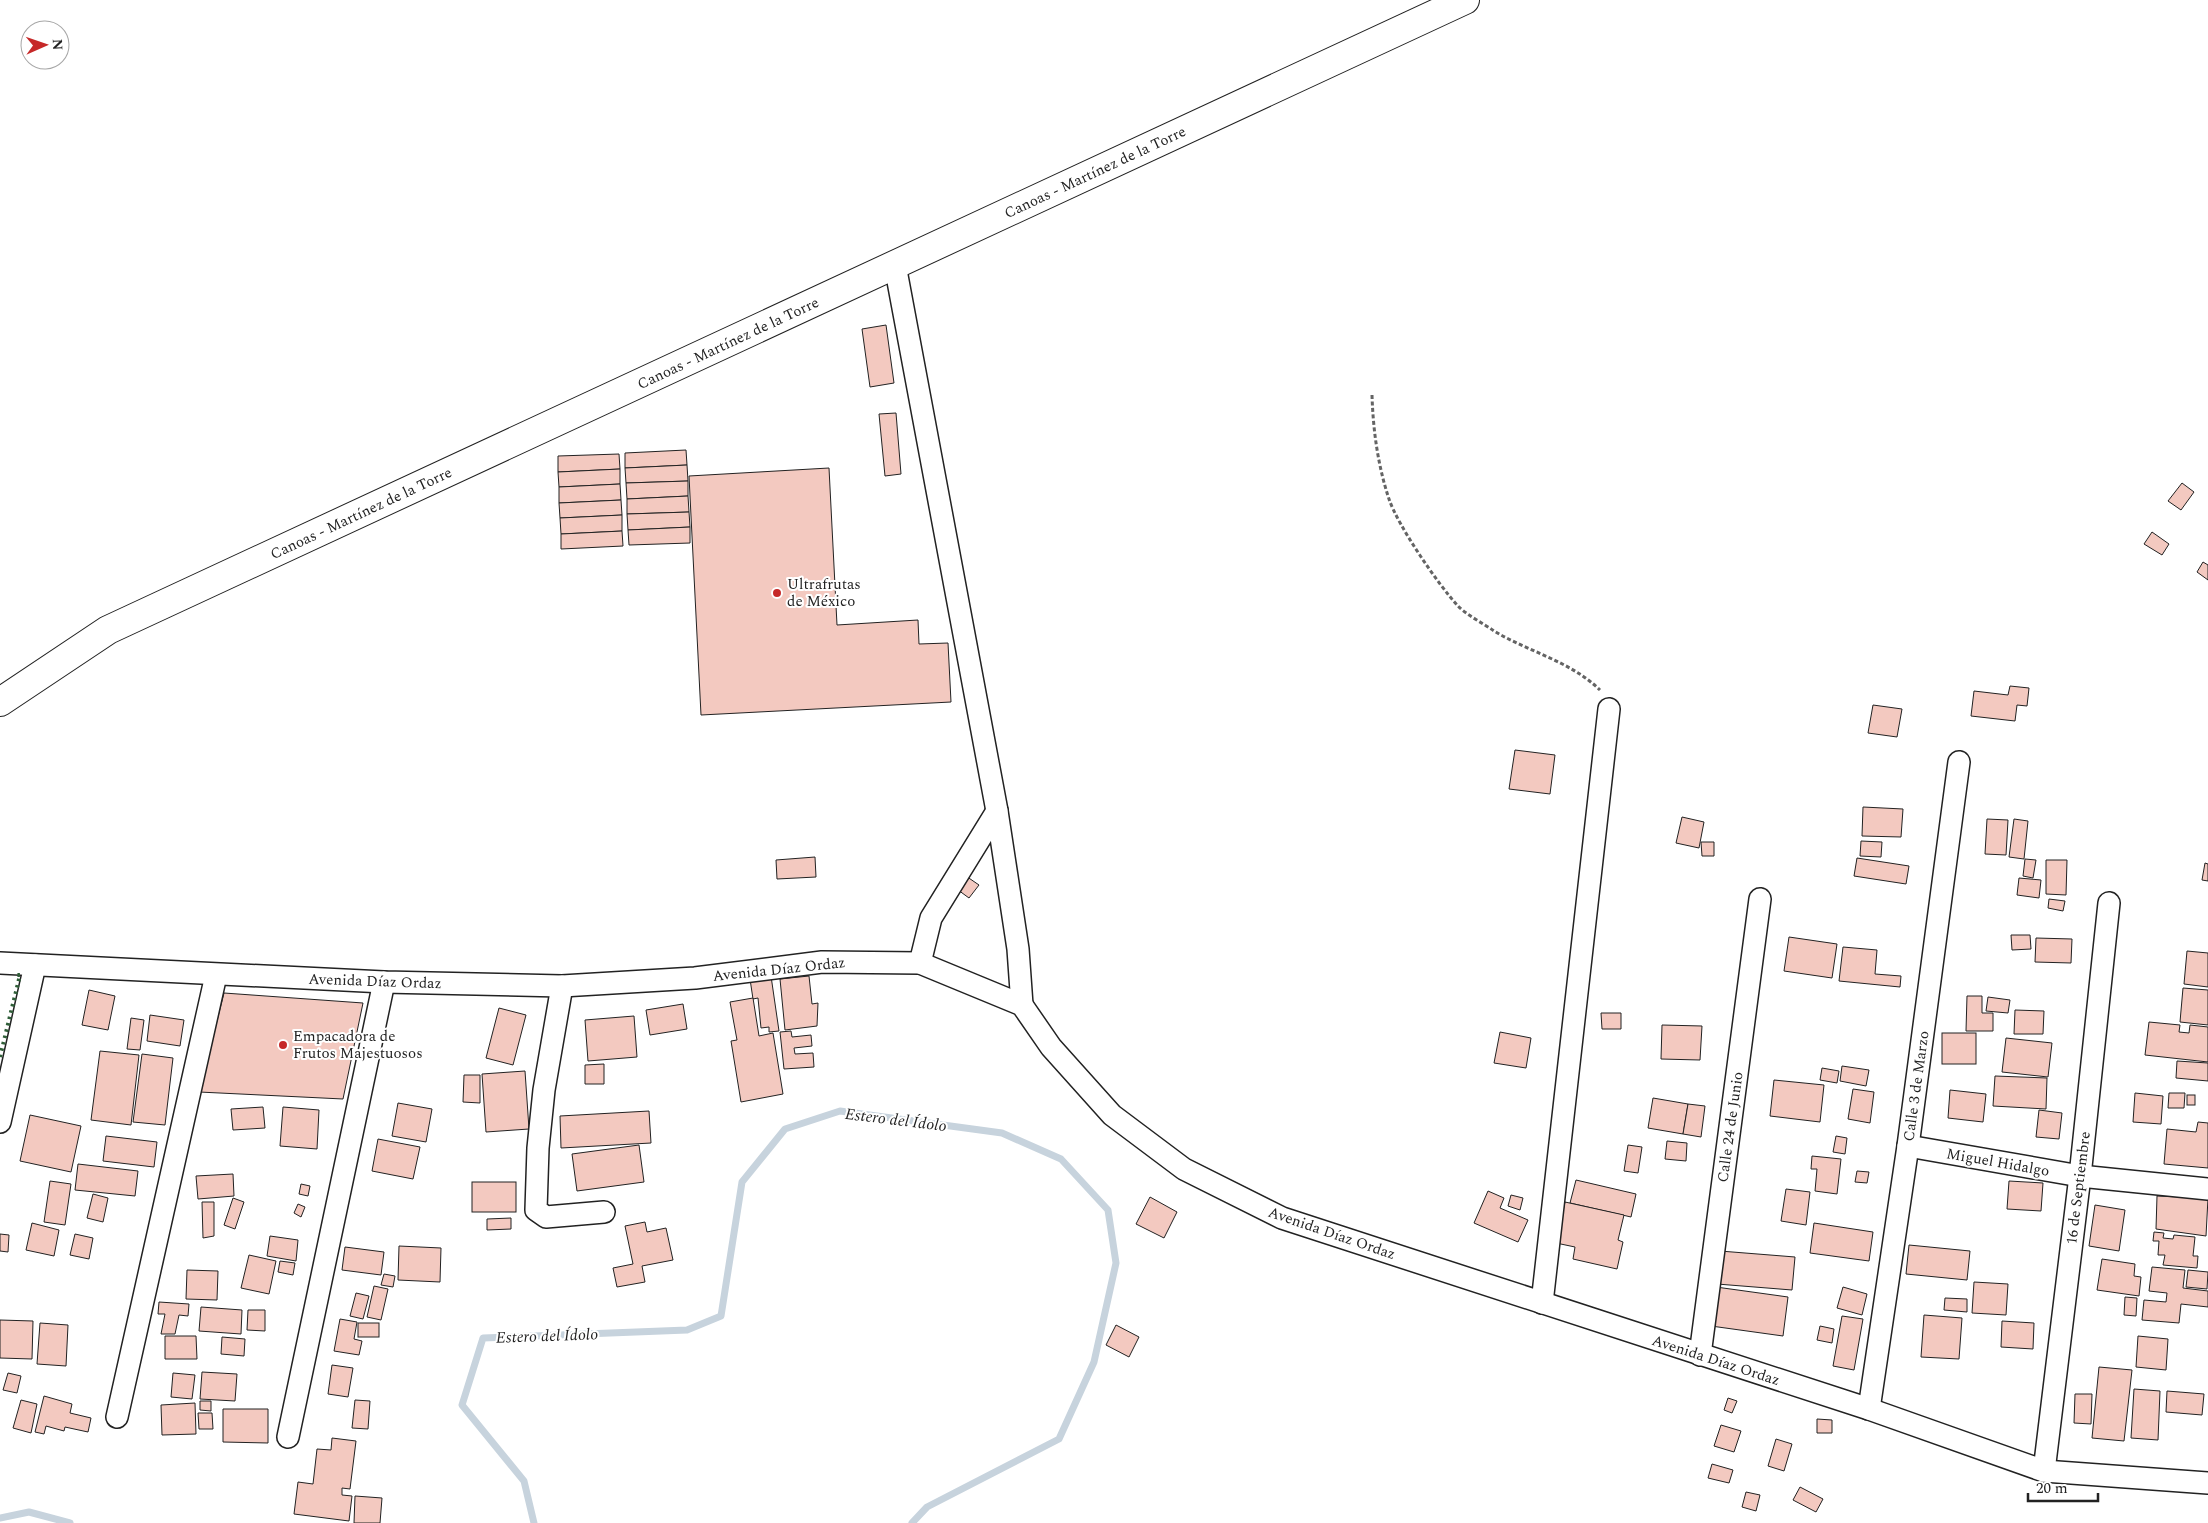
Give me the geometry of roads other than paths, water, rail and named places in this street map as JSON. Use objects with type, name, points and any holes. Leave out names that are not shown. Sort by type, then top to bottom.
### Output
[{"type":"main road","name":"Canoas - Martínez de la Torre","points":[[0,702],[108,630],[1465,0]]},
{"type":"street","points":[[895,265],[997,811],[1018,949],[1022,1005]]},
{"type":"street","points":[[1542,1304],[1610,709]]},
{"type":"street","name":"Calle 3 de Marzo","points":[[1869,1409],[1908,1146],[1959,762]]},
{"type":"street","points":[[920,962],[931,918],[997,811]]},
{"type":"street","name":"Calle 24 de Junio","points":[[1700,1355],[1760,899]]},
{"type":"street","name":"16 de Septiembre","points":[[2044,1471],[2080,1176],[2109,904]]},
{"type":"street","name":"Avenida Díaz Ordaz","points":[[0,963],[384,982],[562,986],[695,978],[822,962],[920,962],[1022,1005],[1051,1047],[1112,1115],[1184,1169],[1282,1218],[1869,1409],[2044,1471],[2208,1483]]},
{"type":"street","points":[[0,1122],[35,965]]},
{"type":"street","points":[[117,1417],[216,975]]},
{"type":"street","points":[[288,1437],[384,982]]},
{"type":"street","points":[[562,986],[544,1090],[538,1148],[536,1210],[546,1217],[604,1212]]},
{"type":"street","name":"Miguel Hidalgo","points":[[1908,1146],[2080,1176],[2208,1189]]},
{"type":"waterway","name":"Estero del Ídolo","points":[[534,1523],[524,1481],[462,1405],[483,1338],[687,1330],[721,1316],[742,1182],[785,1129],[840,1111],[1002,1133],[1061,1159],[1108,1210],[1116,1263],[1094,1362],[1059,1439],[927,1507],[912,1523]]},
{"type":"waterway","name":"Estero del Ídolo","points":[[0,1518],[29,1512],[70,1523]]},
{"type":"place","name":"Ultrafrutas de México","points":[[777,593]]},
{"type":"place","name":"Empacadora de Frutos Majestuosos","points":[[283,1045]]}]
